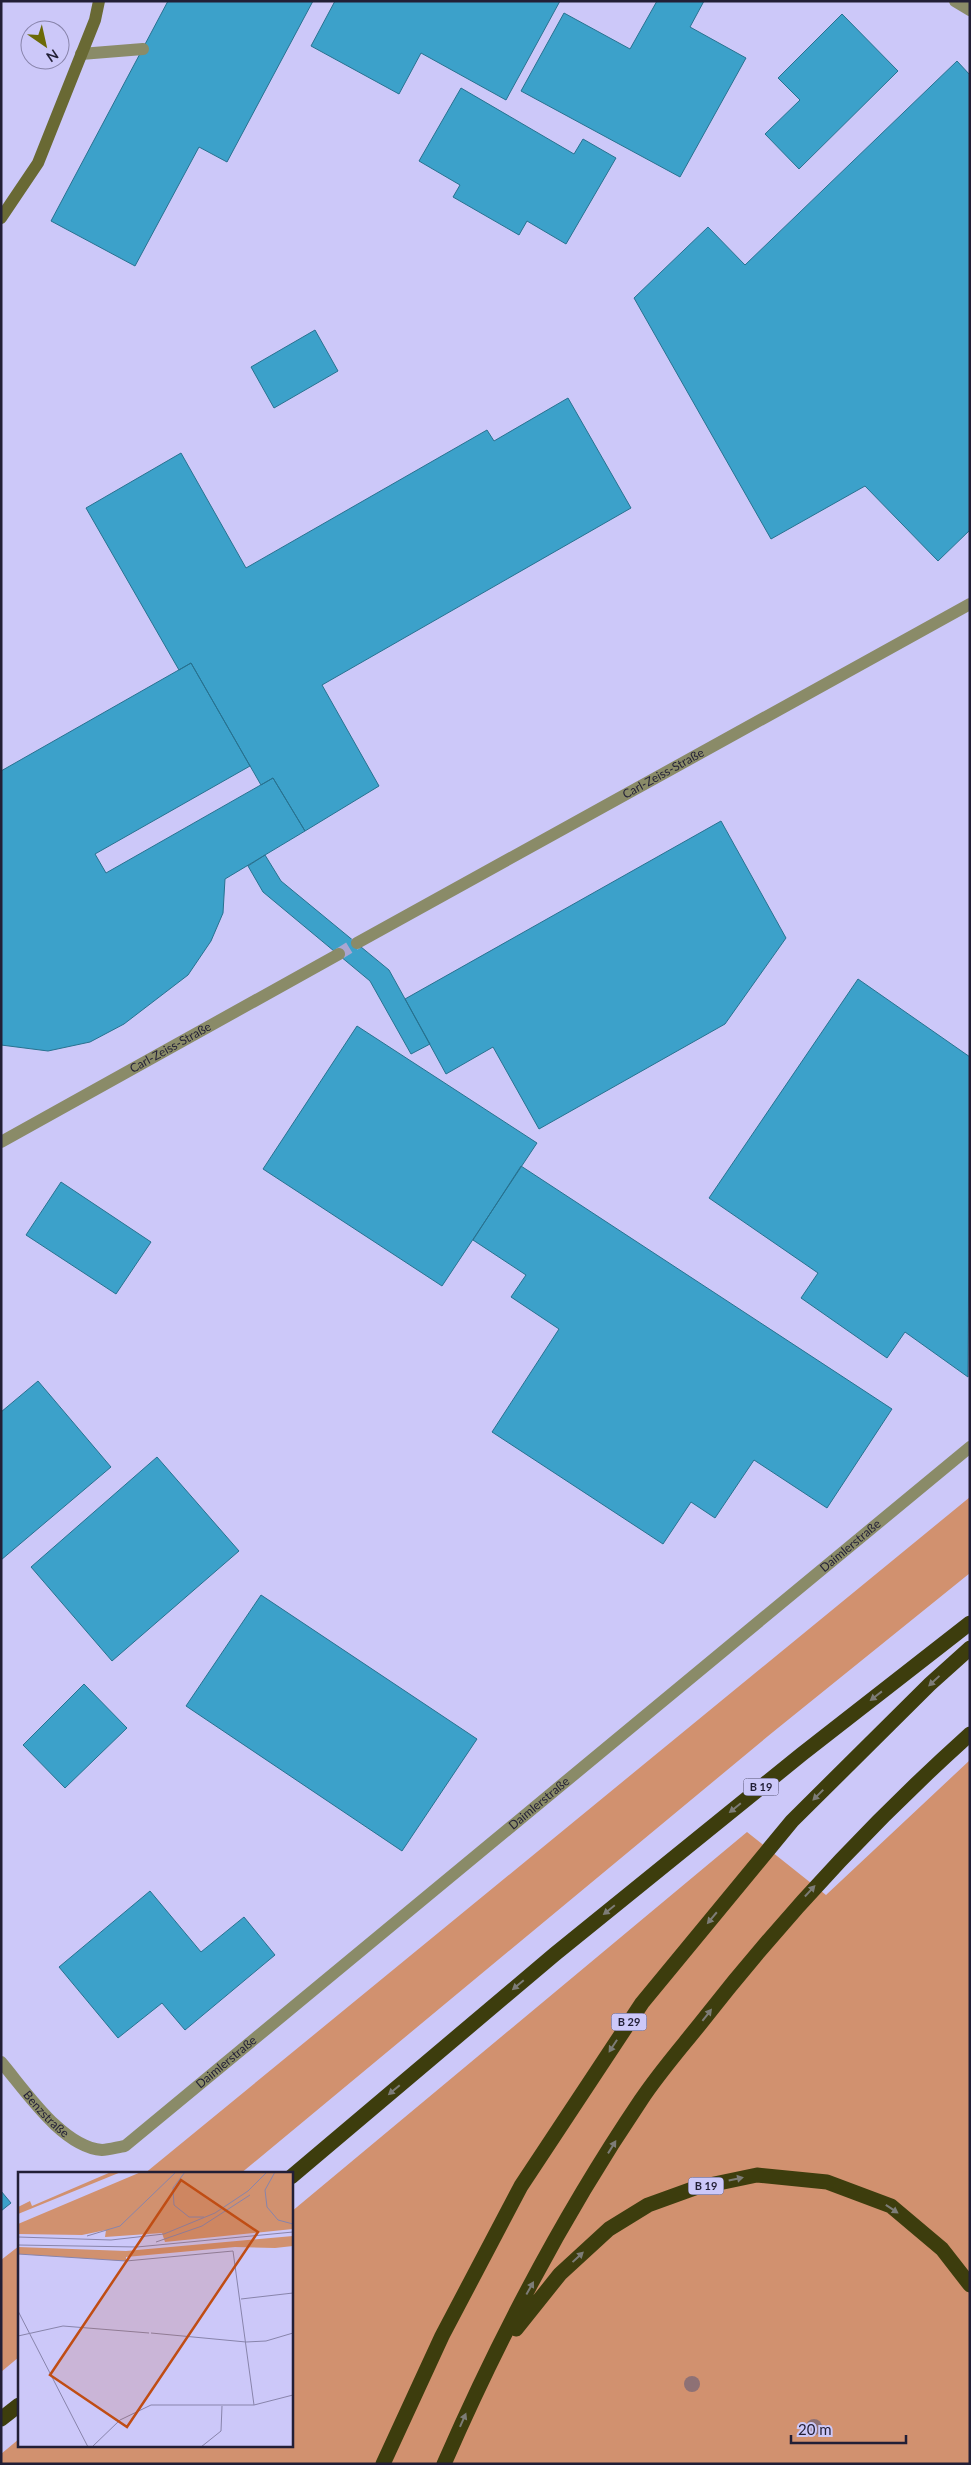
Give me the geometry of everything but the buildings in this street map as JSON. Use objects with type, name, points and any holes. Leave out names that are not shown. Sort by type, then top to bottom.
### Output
[{"type":"highway","name":"B 19","points":[[292,2176],[555,1954],[802,1754],[970,1623]]},
{"type":"highway","name":"B 29","points":[[384,2464],[442,2336],[521,2186],[642,2003],[792,1821],[930,1684],[970,1648]]},
{"type":"highway","points":[[482,2377],[565,2224],[642,2099],[739,1974],[808,1893],[905,1793],[970,1734]]},
{"type":"highway","name":"B 19","points":[[444,2464],[482,2377],[522,2321],[560,2274],[608,2228],[648,2205],[695,2188],[757,2175],[827,2182],[891,2206],[942,2249],[970,2285]]},
{"type":"highway","points":[[1,2419],[18,2406]]},
{"type":"street","points":[[1,218],[38,163],[95,20],[99,1]]},
{"type":"street","points":[[954,1],[970,10]]},
{"type":"street","points":[[82,54],[142,50]]},
{"type":"street","name":"Carl-Zeiss-Straße","points":[[357,944],[970,604]]},
{"type":"street","name":"Carl-Zeiss-Straße","points":[[1,1142],[339,954]]},
{"type":"street","name":"Daimlerstraße","points":[[102,2150],[125,2146],[138,2137],[970,1447]]},
{"type":"street","name":"Benzstraße","points":[[1,2062],[57,2127],[77,2143],[102,2150]]},
{"type":"shaded area","points":[[970,1497],[970,1573],[773,1732],[242,2172],[146,2172]]},
{"type":"shaded area","points":[[970,1760],[970,2464],[1,2464],[1,2454],[18,2440],[18,2448],[292,2448],[292,2211],[747,1832],[826,1895]]},
{"type":"shaded area","points":[[18,2247],[18,2358],[1,2372],[1,2260]]},
{"type":"tunnel","points":[[339,954],[357,943]]}]
